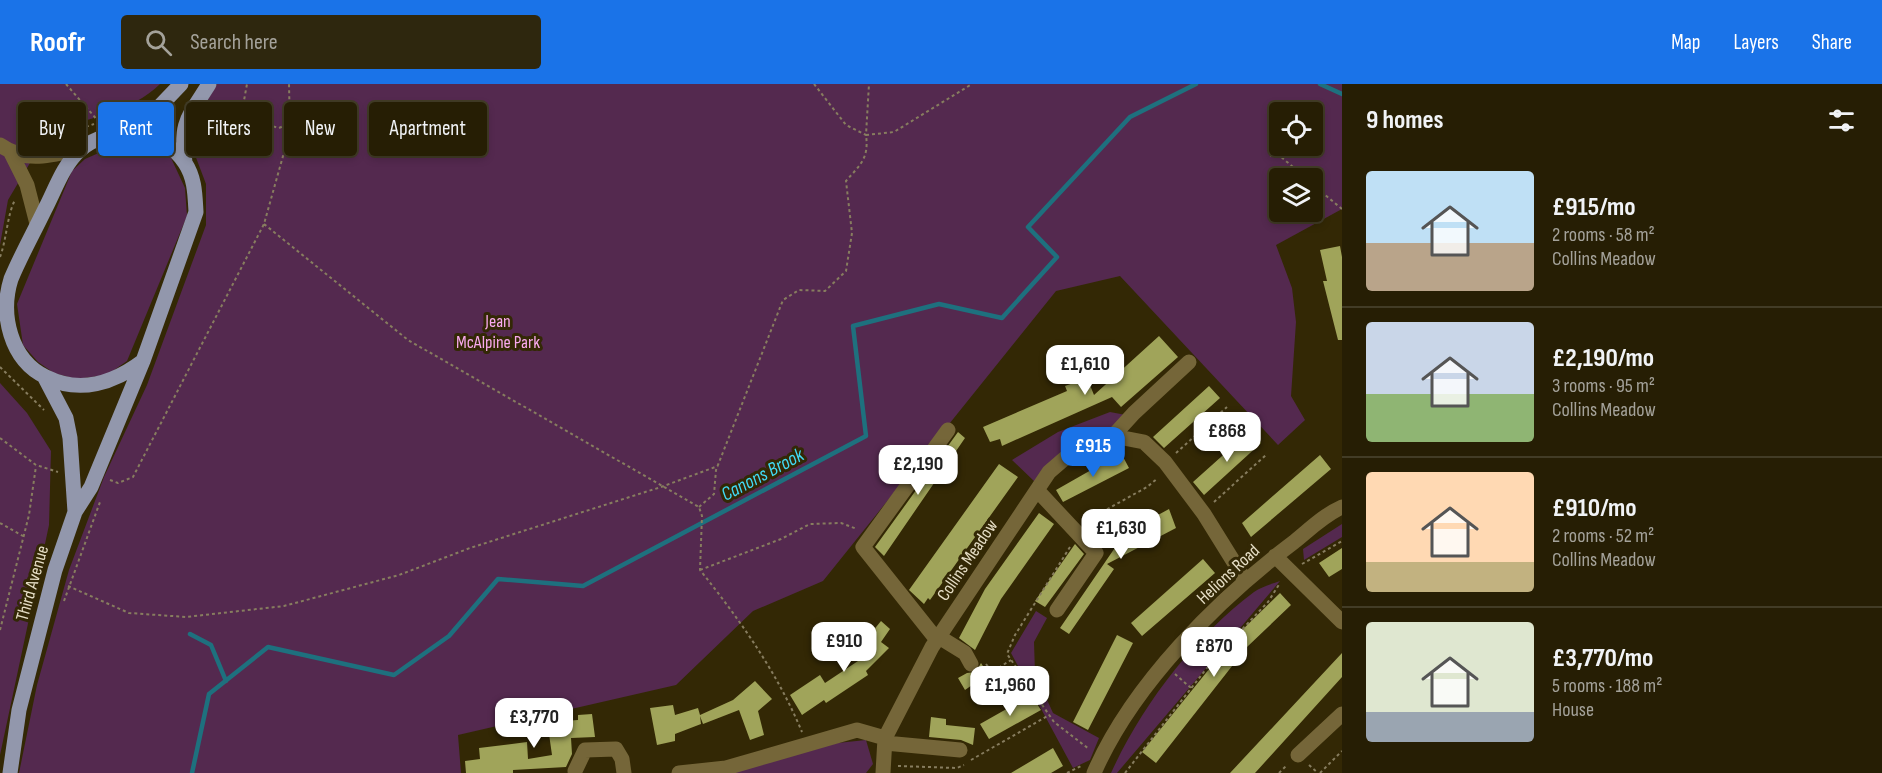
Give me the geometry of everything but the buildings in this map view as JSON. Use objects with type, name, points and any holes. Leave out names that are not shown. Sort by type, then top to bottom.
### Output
[{"type":"main road","points":[[164,102],[181,84]]},
{"type":"main road","points":[[185,163],[182,135],[188,117],[209,84]]},
{"type":"main road","points":[[174,153],[185,163]]},
{"type":"main road","points":[[76,156],[65,170],[5,284],[8,327],[6,343],[44,376],[72,385],[108,382],[143,361]]},
{"type":"main road","name":"Third Avenue","points":[[10,773],[20,710],[45,603],[75,512],[91,487],[143,361],[196,212],[195,186],[185,163]]},
{"type":"main road","name":"Third Avenue","points":[[44,376],[66,418],[70,438],[75,512]]},
{"type":"street","points":[[6,149],[27,185],[37,225]]},
{"type":"street","points":[[1113,436],[1134,413],[1189,362]]},
{"type":"street","points":[[948,430],[863,547],[938,638],[964,653],[971,664]]},
{"type":"street","name":"Collins Meadow","points":[[883,773],[885,741],[938,638],[1049,472],[1078,447],[1113,436],[1144,442],[1165,462],[1202,512],[1245,580]]},
{"type":"street","points":[[1037,490],[1096,553],[1057,610]]},
{"type":"street","name":"Helions Road","points":[[1094,773],[1138,695],[1245,580],[1342,507]]},
{"type":"street","points":[[1275,556],[1342,622]]},
{"type":"street","points":[[1298,754],[1342,714]]},
{"type":"street","points":[[679,773],[726,768],[857,730],[885,741],[960,750]]},
{"type":"street","points":[[572,772],[585,750],[604,748],[616,749],[622,759],[624,773]]},
{"type":"path","points":[[66,84],[82,102]]},
{"type":"path","points":[[244,102],[247,84]]},
{"type":"path","points":[[289,84],[289,102]]},
{"type":"path","points":[[814,84],[846,125],[866,135],[894,132],[972,84]]},
{"type":"path","points":[[699,507],[714,494],[718,466],[783,300],[799,290],[825,291],[846,270],[852,233],[846,181],[861,164],[868,150],[866,135],[868,84]]},
{"type":"path","points":[[86,107],[99,122],[86,127]]},
{"type":"path","points":[[104,477],[118,483],[133,477],[264,224],[284,151]]},
{"type":"path","points":[[1280,156],[1294,168]]},
{"type":"path","points":[[1323,193],[1342,209]]},
{"type":"path","points":[[0,256],[11,208],[17,196]]},
{"type":"path","points":[[264,224],[408,340],[662,488],[699,507],[702,516],[700,570],[728,605],[784,690],[807,743]]},
{"type":"path","points":[[0,367],[51,417]]},
{"type":"path","points":[[1101,758],[1054,722],[1007,654],[1015,635],[1076,532],[1146,488],[1163,474],[1165,462],[1227,407]]},
{"type":"path","points":[[0,438],[36,465],[59,472],[58,461]]},
{"type":"path","points":[[1202,512],[1267,454]]},
{"type":"path","points":[[0,630],[23,536],[36,465]]},
{"type":"path","points":[[68,586],[129,613],[186,617],[284,606],[399,575],[470,548],[662,488],[718,466]]},
{"type":"path","points":[[61,609],[100,501]]},
{"type":"path","points":[[700,570],[781,539],[810,524],[841,523],[851,526],[857,529],[866,544]]},
{"type":"path","points":[[0,524],[23,536]]},
{"type":"path","points":[[1125,773],[1191,688],[1268,602],[1289,570],[1342,541]]},
{"type":"path","points":[[971,664],[980,657],[992,672],[1011,660]]},
{"type":"path","points":[[1172,671],[1191,688]]},
{"type":"path","points":[[1320,773],[1342,750]]},
{"type":"green space","points":[[0,84],[160,84],[149,94],[134,102],[98,102],[98,116],[86,120],[86,102],[18,102],[18,156],[34,156],[8,200],[0,245]]},
{"type":"green space","name":"Jean McAlpine Park","points":[[217,84],[1342,84],[1342,209],[1323,219],[1323,168],[1269,168],[1269,222],[1318,222],[1276,245],[1292,288],[1296,322],[1291,396],[1305,420],[1278,445],[1120,276],[1056,291],[823,581],[753,611],[676,685],[458,735],[461,773],[19,773],[37,685],[69,570],[104,477],[147,385],[206,225],[206,184],[195,156],[272,156],[272,102],[207,102]]},
{"type":"green space","points":[[98,153],[98,156],[167,156],[171,158],[185,188],[187,216],[127,361],[107,375],[76,379],[54,373],[38,362],[23,345],[17,304],[72,171],[85,159]]},
{"type":"green space","points":[[0,383],[27,413],[51,451],[49,525],[0,755]]},
{"type":"green space","points":[[1110,412],[1126,415],[1110,434],[1035,482],[1012,460],[1058,432]]},
{"type":"green space","points":[[1342,524],[1342,537],[1304,560],[1303,549]]},
{"type":"green space","points":[[1280,581],[1117,773],[1111,773],[1138,722],[1191,651],[1232,610],[1254,592]]},
{"type":"green space","points":[[1036,611],[1047,618],[1034,642],[1035,673],[1053,713],[1099,738],[1090,760],[1073,768],[1011,653]]},
{"type":"green space","points":[[866,740],[873,764],[866,773],[722,773],[809,746]]},
{"type":"waterway","name":"Canons Brook","points":[[192,773],[209,694],[268,647],[394,675],[449,636],[498,579],[583,586],[866,436],[853,326],[939,304],[1002,318],[1057,257],[1028,227],[1130,117],[1196,84]]},
{"type":"waterway","name":"Canons Brook","points":[[1320,84],[1342,94]]},
{"type":"waterway","points":[[190,634],[211,645],[226,681]]}]
